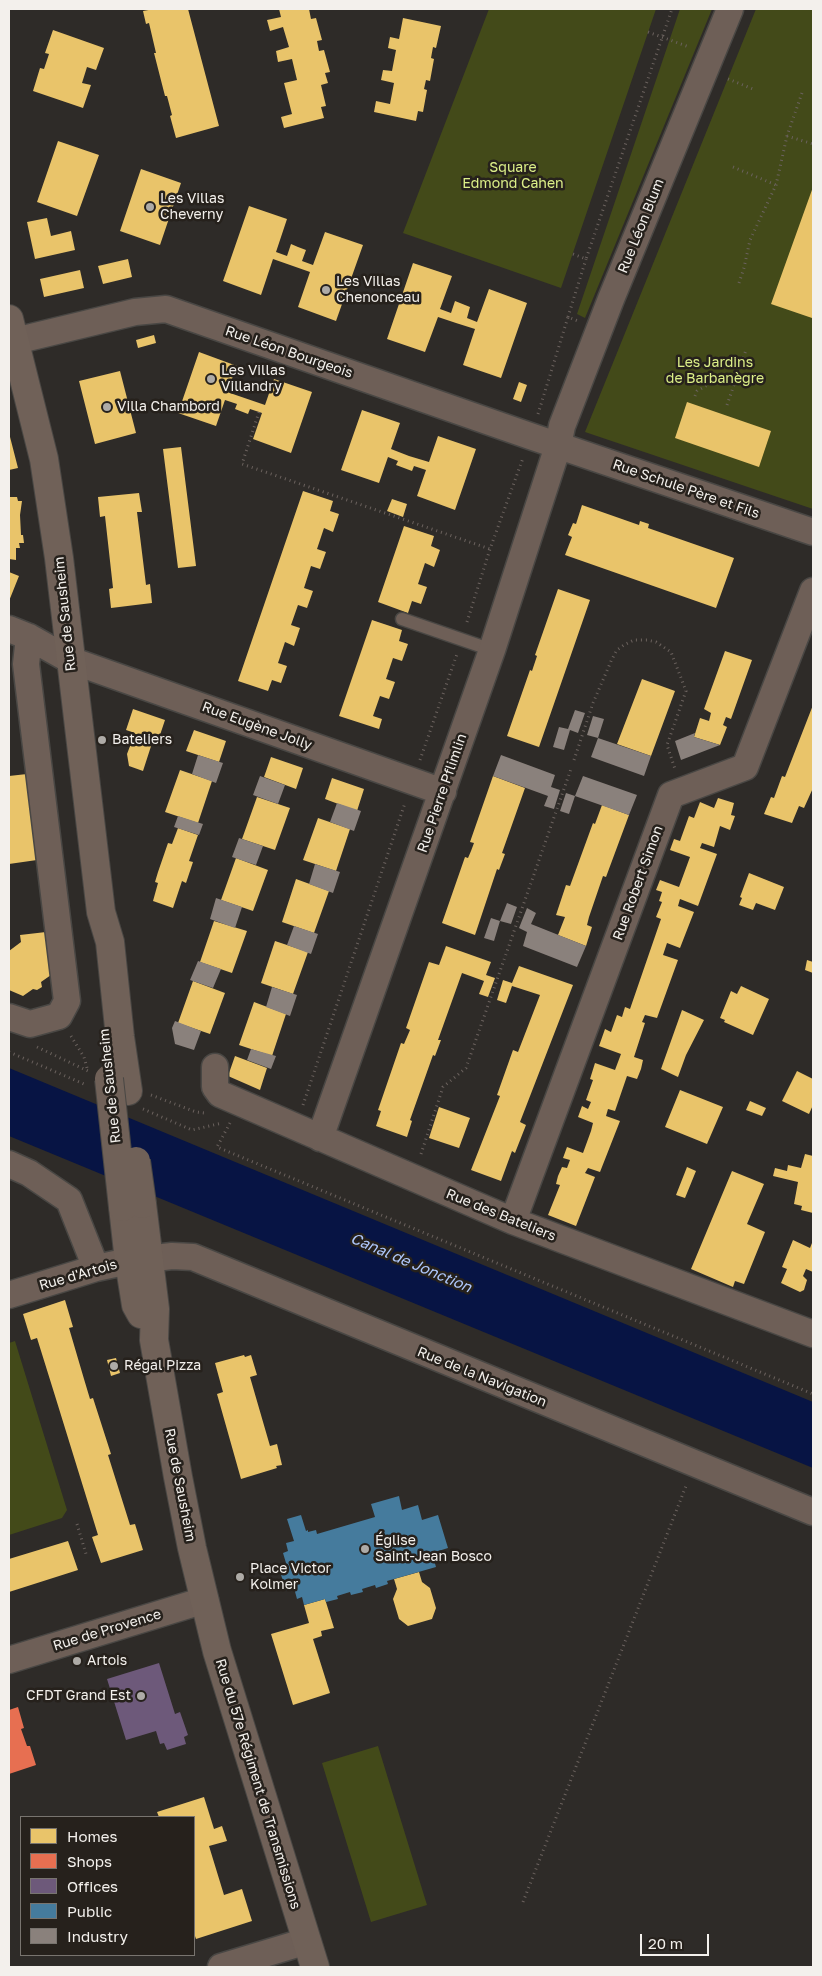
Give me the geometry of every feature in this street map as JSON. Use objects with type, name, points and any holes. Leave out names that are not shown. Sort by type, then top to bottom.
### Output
[{"type":"main road","name":"Rue de Sausheim","points":[[12,330],[44,459],[59,558],[101,912],[110,942],[120,1037],[113,1086],[139,1259],[155,1309],[154,1340],[178,1477],[205,1600]]},
{"type":"main road","name":"Rue du 57e Régiment de Transmissions","points":[[205,1600],[217,1651],[315,1967]]},
{"type":"street","name":"Rue Léon Blum","points":[[558,446],[562,426],[611,299],[717,66],[730,9]]},
{"type":"street","name":"Rue Léon Bourgeois","points":[[12,330],[166,309],[558,446]]},
{"type":"street","name":"Rue Schule Père et Fils","points":[[558,446],[813,532]]},
{"type":"street","name":"Rue Pierre Pflimlin","points":[[320,1138],[492,650],[558,446]]},
{"type":"street","name":"Rue Robert Simon","points":[[513,1221],[671,795],[745,767],[813,591]]},
{"type":"street","name":"Rue Eugène Jolly","points":[[19,633],[70,660],[443,792]]},
{"type":"street","points":[[11,1018],[30,1024],[65,1026],[67,1001],[26,664],[19,633]]},
{"type":"street","name":"Rue des Bateliers","points":[[215,1067],[215,1087],[220,1094],[513,1221],[813,1334]]},
{"type":"street","points":[[9,1164],[29,1173],[69,1200],[96,1268]]},
{"type":"street","name":"Rue de la Navigation","points":[[139,1259],[172,1256],[193,1257],[813,1512]]},
{"type":"street","name":"Rue d'Artois","points":[[9,1295],[96,1268],[139,1259]]},
{"type":"street","name":"Rue de Provence","points":[[9,1660],[205,1600]]},
{"type":"street","points":[[221,1967],[307,1941]]},
{"type":"lane","points":[[402,619],[492,650]]},
{"type":"path","points":[[537,417],[586,260],[672,9]]},
{"type":"path","points":[[648,32],[717,66],[753,89]]},
{"type":"path","points":[[739,283],[750,240],[776,185],[787,136],[804,90]]},
{"type":"path","points":[[787,136],[813,144]]},
{"type":"path","points":[[732,167],[776,185]]},
{"type":"path","points":[[573,254],[586,260]]},
{"type":"path","points":[[568,318],[586,324]]},
{"type":"path","points":[[727,405],[746,350]]},
{"type":"path","points":[[695,396],[697,391],[720,378],[734,384]]},
{"type":"path","points":[[260,412],[242,464],[490,549]]},
{"type":"path","points":[[296,1127],[462,639],[490,549],[524,456]]},
{"type":"path","points":[[574,760],[593,703],[617,650],[634,640],[656,642],[671,652],[686,691],[667,746],[684,790]]},
{"type":"path","points":[[427,1137],[443,1087],[466,1068],[571,769]]},
{"type":"path","points":[[11,1018],[14,1037],[113,1086],[192,1130],[232,1120],[217,1147],[813,1394]]},
{"type":"path","points":[[65,1026],[84,1057],[113,1086]]},
{"type":"path","points":[[9,1052],[196,1112]]},
{"type":"path","points":[[523,1902],[694,1464]]},
{"type":"path","points":[[77,1524],[86,1554]]},
{"type":"green space","name":"Square Edmond Cahen","points":[[489,9],[656,9],[561,288],[403,233]]},
{"type":"green space","points":[[680,9],[712,9],[585,318],[577,314]]},
{"type":"green space","name":"Les Jardins de Barbanègre","points":[[756,9],[813,9],[813,509],[585,432]]},
{"type":"green space","points":[[15,1341],[67,1510],[62,1518],[9,1535],[9,1343]]},
{"type":"green space","points":[[378,1746],[427,1905],[371,1922],[322,1763]]},
{"type":"water","name":"Canal de Jonction","points":[[9,1068],[813,1402],[813,1468],[9,1136]]},
{"type":"building: Homes","points":[[154,9],[188,9],[219,126],[176,138],[170,116],[172,115],[154,53],[156,53],[149,23],[146,24],[143,11]]},
{"type":"building: Homes","points":[[279,9],[309,9],[311,19],[316,18],[322,40],[317,41],[319,51],[324,50],[330,72],[325,73],[328,83],[321,85],[326,106],[321,107],[324,118],[284,128],[281,117],[292,114],[284,83],[297,80],[292,59],[278,62],[276,51],[289,47],[283,27],[270,31],[267,20],[281,17]]},
{"type":"building: Homes","points":[[403,18],[441,26],[436,48],[433,47],[431,58],[434,59],[430,81],[426,80],[424,89],[427,90],[423,112],[418,111],[416,121],[374,112],[376,101],[390,104],[394,83],[381,80],[383,70],[392,71],[396,50],[388,48],[390,37],[399,39]]},
{"type":"building: Homes","points":[[53,30],[104,48],[96,70],[87,67],[82,83],[91,85],[83,108],[33,91],[40,68],[44,69],[49,54],[45,53]]},
{"type":"building: Homes","points":[[58,141],[99,155],[77,216],[37,202]]},
{"type":"building: Homes","name":"Les Villas Cheverny","points":[[141,169],[181,183],[160,245],[120,231]]},
{"type":"building: Homes","points":[[813,187],[813,315],[812,318],[771,304]]},
{"type":"building: Homes","points":[[249,206],[287,219],[276,252],[287,256],[291,244],[306,250],[302,261],[313,265],[325,232],[363,245],[336,321],[298,307],[310,272],[273,259],[261,295],[223,281]]},
{"type":"building: Homes","points":[[47,218],[51,236],[71,231],[75,250],[35,259],[27,222]]},
{"type":"building: Homes","points":[[128,259],[132,277],[103,284],[98,266]]},
{"type":"building: Homes","points":[[413,263],[452,276],[440,309],[451,313],[455,301],[470,307],[467,318],[477,322],[489,289],[527,303],[501,378],[463,365],[475,329],[438,317],[425,352],[387,339]]},
{"type":"building: Homes","points":[[80,270],[84,288],[44,297],[40,279]]},
{"type":"building: Homes","points":[[154,335],[156,343],[138,348],[136,340]]},
{"type":"building: Homes","points":[[199,352],[237,366],[227,392],[265,405],[274,379],[312,392],[291,453],[253,439],[262,413],[250,409],[248,414],[235,409],[237,404],[225,400],[216,426],[178,413]]},
{"type":"building: Homes","name":"Villa Chambord","points":[[120,371],[136,433],[95,444],[79,381]]},
{"type":"building: Homes","points":[[519,382],[527,385],[521,402],[513,399]]},
{"type":"building: Homes","points":[[687,402],[771,431],[759,467],[675,438]]},
{"type":"building: Homes","points":[[362,410],[400,423],[391,449],[409,456],[429,462],[438,436],[476,449],[455,510],[417,496],[426,470],[414,466],[412,471],[396,465],[398,461],[388,457],[379,483],[341,470]]},
{"type":"building: Homes","points":[[9,433],[18,468],[9,470]]},
{"type":"building: Homes","points":[[181,447],[196,566],[178,568],[163,449]]},
{"type":"building: Homes","points":[[303,491],[333,501],[330,511],[339,514],[333,532],[324,528],[317,549],[326,552],[320,569],[311,566],[304,588],[313,591],[307,608],[298,605],[291,625],[300,628],[294,646],[285,642],[278,663],[287,666],[281,683],[272,680],[268,691],[238,681]]},
{"type":"building: Homes","points":[[139,493],[142,512],[137,512],[146,585],[150,584],[152,603],[111,608],[109,589],[113,588],[105,516],[100,517],[98,497]]},
{"type":"building: Homes","points":[[9,497],[17,497],[18,501],[22,501],[20,515],[21,535],[23,535],[24,543],[19,543],[20,548],[16,548],[16,560],[9,559]]},
{"type":"building: Homes","points":[[392,499],[407,504],[403,517],[387,511]]},
{"type":"building: Homes","points":[[582,505],[639,525],[640,521],[649,524],[648,528],[734,558],[716,608],[565,555],[572,537],[568,535],[573,523],[576,524]]},
{"type":"building: Homes","points":[[404,526],[434,536],[431,546],[440,550],[434,567],[425,563],[418,584],[427,587],[421,604],[412,601],[408,613],[378,602]]},
{"type":"building: Homes","points":[[9,572],[19,576],[9,601]]},
{"type":"building: Homes","points":[[558,589],[590,600],[539,747],[507,736],[530,670],[532,671],[537,656],[535,655]]},
{"type":"building: Homes","points":[[372,620],[402,630],[399,641],[408,644],[402,661],[393,658],[386,679],[395,682],[389,699],[380,696],[373,716],[382,719],[379,729],[339,716]]},
{"type":"building: Homes","points":[[725,651],[752,660],[731,719],[726,717],[723,725],[727,727],[720,745],[694,737],[700,718],[709,721],[711,713],[704,709]]},
{"type":"building: Homes","points":[[642,679],[675,691],[651,756],[617,744]]},
{"type":"building: Homes","points":[[813,705],[813,788],[804,808],[799,806],[792,823],[764,814],[771,797],[774,798],[782,776],[785,777]]},
{"type":"building: Homes","points":[[133,709],[165,720],[158,741],[153,740],[143,771],[129,766],[127,754],[135,733],[126,730]]},
{"type":"building: Homes","points":[[194,730],[226,741],[219,762],[186,751]]},
{"type":"building: Homes","points":[[271,757],[303,768],[296,789],[264,777]]},
{"type":"building: Homes","points":[[180,770],[212,781],[198,823],[165,812]]},
{"type":"building: Homes","points":[[27,774],[37,860],[9,864],[9,776]]},
{"type":"building: Homes","points":[[493,776],[525,788],[502,853],[505,854],[499,870],[497,869],[475,935],[442,923],[465,857],[468,858],[474,843],[470,842]]},
{"type":"building: Homes","points":[[332,778],[364,789],[357,811],[325,799]]},
{"type":"building: Homes","points":[[257,797],[290,808],[275,850],[242,839]]},
{"type":"building: Homes","points":[[718,798],[734,803],[731,815],[735,816],[730,830],[720,826],[714,847],[702,843],[700,848],[717,854],[698,906],[680,899],[678,906],[694,912],[680,948],[667,943],[663,955],[678,960],[657,1018],[645,1015],[642,1022],[645,1023],[634,1057],[643,1060],[637,1079],[627,1076],[615,1111],[608,1109],[606,1116],[620,1121],[600,1172],[588,1168],[585,1173],[595,1177],[576,1226],[548,1215],[560,1185],[556,1184],[558,1176],[562,1167],[567,1168],[570,1160],[563,1158],[567,1147],[583,1153],[591,1131],[593,1123],[578,1117],[582,1106],[588,1109],[591,1102],[586,1100],[593,1080],[590,1079],[595,1063],[615,1070],[621,1054],[599,1046],[605,1029],[611,1032],[617,1015],[622,1017],[625,1007],[630,1009],[661,919],[656,917],[662,902],[659,901],[662,892],[656,890],[660,880],[679,887],[690,857],[670,850],[674,839],[680,841],[689,816],[694,818],[700,802],[714,808]]},
{"type":"building: Homes","points":[[602,805],[629,815],[606,877],[603,876],[589,917],[587,925],[592,927],[586,946],[558,935],[565,917],[556,915],[566,885],[570,886],[593,823],[595,824]]},
{"type":"building: Homes","points":[[318,818],[350,829],[336,871],[303,860]]},
{"type":"building: Homes","points":[[178,828],[198,835],[189,861],[193,862],[186,883],[182,881],[173,908],[153,901],[158,883],[155,882],[158,872],[168,843],[172,844]]},
{"type":"building: Homes","points":[[236,858],[268,870],[253,911],[221,900]]},
{"type":"building: Homes","points":[[749,873],[784,887],[775,910],[756,903],[753,910],[739,905]]},
{"type":"building: Homes","points":[[296,879],[329,891],[314,933],[282,922]]},
{"type":"building: Homes","points":[[214,921],[247,931],[232,973],[200,962]]},
{"type":"building: Homes","points":[[46,932],[51,975],[41,982],[42,987],[37,990],[33,989],[23,996],[9,990],[9,951],[21,942],[20,935]]},
{"type":"building: Homes","points":[[275,941],[308,952],[293,994],[261,983]]},
{"type":"building: Homes","points":[[446,946],[491,962],[486,975],[495,978],[488,997],[479,994],[484,981],[462,973],[438,1040],[441,1040],[435,1056],[433,1055],[410,1120],[412,1121],[407,1137],[376,1126],[381,1111],[378,1110],[401,1043],[404,1044],[410,1030],[406,1028],[429,962],[439,965]]},
{"type":"building: Homes","points":[[807,960],[813,962],[813,973],[805,970]]},
{"type":"building: Homes","points":[[519,966],[573,985],[520,1122],[526,1125],[515,1153],[512,1151],[501,1181],[471,1170],[500,1096],[497,1095],[513,1050],[518,1052],[540,995],[512,986],[506,1003],[497,1000],[503,980],[512,983]]},
{"type":"building: Homes","points":[[193,981],[225,993],[210,1034],[178,1023]]},
{"type":"building: Homes","points":[[741,986],[769,999],[753,1035],[724,1022],[725,1020],[720,1018],[731,991],[737,994]]},
{"type":"building: Homes","points":[[254,1002],[286,1014],[272,1056],[239,1045]]},
{"type":"building: Homes","points":[[682,1010],[704,1020],[686,1055],[678,1077],[661,1069]]},
{"type":"building: Homes","points":[[235,1056],[267,1068],[260,1090],[228,1076]]},
{"type":"building: Homes","points":[[797,1071],[813,1079],[813,1105],[809,1114],[782,1101]]},
{"type":"building: Homes","points":[[680,1090],[723,1107],[707,1144],[665,1127]]},
{"type":"building: Homes","points":[[750,1101],[766,1108],[762,1116],[746,1110]]},
{"type":"building: Homes","points":[[439,1107],[470,1118],[459,1148],[429,1138]]},
{"type":"building: Homes","points":[[805,1154],[813,1156],[813,1213],[801,1210],[802,1206],[794,1204],[798,1182],[773,1176],[775,1168],[787,1171],[788,1165],[801,1168]]},
{"type":"building: Homes","points":[[687,1167],[696,1171],[685,1198],[676,1195]]},
{"type":"building: Homes","points":[[732,1171],[764,1184],[747,1224],[765,1232],[744,1284],[735,1281],[733,1287],[691,1269]]},
{"type":"building: Homes","points":[[793,1240],[810,1248],[813,1244],[813,1272],[806,1269],[803,1276],[807,1280],[804,1290],[800,1292],[781,1283],[787,1269],[782,1267]]},
{"type":"building: Homes","points":[[65,1300],[73,1327],[69,1328],[90,1399],[93,1398],[111,1454],[108,1455],[130,1525],[135,1524],[143,1550],[101,1563],[92,1537],[98,1535],[37,1338],[31,1340],[23,1314]]},
{"type":"building: Homes","points":[[244,1355],[245,1357],[251,1355],[257,1375],[250,1377],[270,1446],[277,1444],[282,1465],[241,1479],[217,1394],[223,1392],[215,1363]]},
{"type":"building: Homes","name":"Régal Pizza","points":[[116,1358],[120,1373],[111,1376],[107,1360]]},
{"type":"building: Homes","points":[[68,1541],[78,1570],[9,1592],[9,1559]]},
{"type":"building: Homes","points":[[419,1572],[422,1582],[430,1588],[436,1608],[432,1619],[408,1626],[399,1619],[393,1599],[397,1589],[394,1579]]},
{"type":"building: Homes","points":[[325,1599],[334,1628],[321,1631],[322,1636],[313,1639],[330,1693],[293,1705],[271,1634],[309,1623],[304,1605]]},
{"type":"building: Homes","points":[[204,1797],[214,1829],[222,1826],[227,1841],[209,1846],[224,1895],[242,1889],[252,1921],[196,1939],[195,1816],[159,1816],[157,1812]]},
{"type":"building: Shops","points":[[18,1707],[24,1728],[21,1729],[27,1746],[30,1746],[36,1765],[9,1774],[9,1710]]},
{"type":"building: Offices","name":"CFDT Grand Est","points":[[159,1663],[175,1714],[180,1712],[188,1735],[184,1737],[186,1744],[167,1750],[164,1743],[160,1744],[156,1731],[126,1740],[107,1679]]},
{"type":"building: Public","name":"Église Saint-Jean Bosco","points":[[399,1496],[402,1510],[418,1505],[422,1520],[438,1515],[448,1548],[432,1553],[436,1567],[387,1581],[388,1584],[376,1588],[375,1585],[362,1589],[363,1592],[351,1595],[350,1592],[337,1596],[338,1599],[326,1602],[325,1599],[304,1605],[302,1597],[297,1599],[294,1588],[286,1591],[278,1565],[286,1563],[283,1553],[288,1551],[286,1543],[294,1541],[287,1519],[301,1515],[306,1531],[316,1530],[317,1534],[375,1517],[371,1504]]},
{"type":"building: Industry","points":[[575,710],[585,713],[578,733],[570,730],[564,750],[553,747],[559,727],[568,729]]},
{"type":"building: Industry","points":[[593,716],[604,719],[598,738],[587,735]]},
{"type":"building: Industry","points":[[695,733],[694,737],[720,745],[681,760],[675,741]]},
{"type":"building: Industry","points":[[598,738],[651,756],[644,776],[591,757]]},
{"type":"building: Industry","points":[[198,755],[223,763],[216,783],[192,774]]},
{"type":"building: Industry","points":[[501,755],[555,775],[551,787],[560,790],[554,809],[544,806],[548,796],[493,776]]},
{"type":"building: Industry","points":[[260,776],[285,785],[278,804],[253,795]]},
{"type":"building: Industry","points":[[583,776],[637,795],[629,815],[575,796]]},
{"type":"building: Industry","points":[[566,793],[575,796],[569,814],[560,811]]},
{"type":"building: Industry","points":[[337,803],[361,811],[354,831],[330,822]]},
{"type":"building: Industry","points":[[178,816],[203,824],[199,835],[174,827]]},
{"type":"building: Industry","points":[[239,838],[263,846],[256,865],[232,857]]},
{"type":"building: Industry","points":[[315,864],[340,872],[333,893],[309,884]]},
{"type":"building: Industry","points":[[216,898],[242,907],[235,928],[210,919]]},
{"type":"building: Industry","points":[[507,903],[517,907],[511,924],[500,921]]},
{"type":"building: Industry","points":[[527,908],[536,913],[531,924],[586,946],[577,967],[523,946],[527,932],[519,928]]},
{"type":"building: Industry","points":[[491,918],[500,921],[494,941],[484,938]]},
{"type":"building: Industry","points":[[294,926],[318,934],[311,954],[287,945]]},
{"type":"building: Industry","points":[[198,961],[221,969],[213,988],[190,980]]},
{"type":"building: Industry","points":[[272,987],[297,995],[290,1016],[266,1007]]},
{"type":"building: Industry","points":[[175,1021],[201,1031],[194,1050],[175,1044],[172,1028]]},
{"type":"building: Industry","points":[[251,1049],[276,1056],[271,1069],[247,1060]]},
{"type":"place","name":"Les Villas Cheverny","points":[[150,207]]},
{"type":"place","name":"Les Villas Chenonceau","points":[[326,290]]},
{"type":"place","name":"Les Villas Villandry","points":[[211,379]]},
{"type":"place","name":"Villa Chambord","points":[[107,407]]},
{"type":"place","name":"Bateliers","points":[[102,740]]},
{"type":"place","name":"Régal Pizza","points":[[114,1366]]},
{"type":"place","name":"Église Saint-Jean Bosco","points":[[365,1549]]},
{"type":"place","name":"Place Victor Kolmer","points":[[240,1577]]},
{"type":"place","name":"Artois","points":[[77,1661]]},
{"type":"place","name":"CFDT Grand Est","points":[[141,1696]]}]
